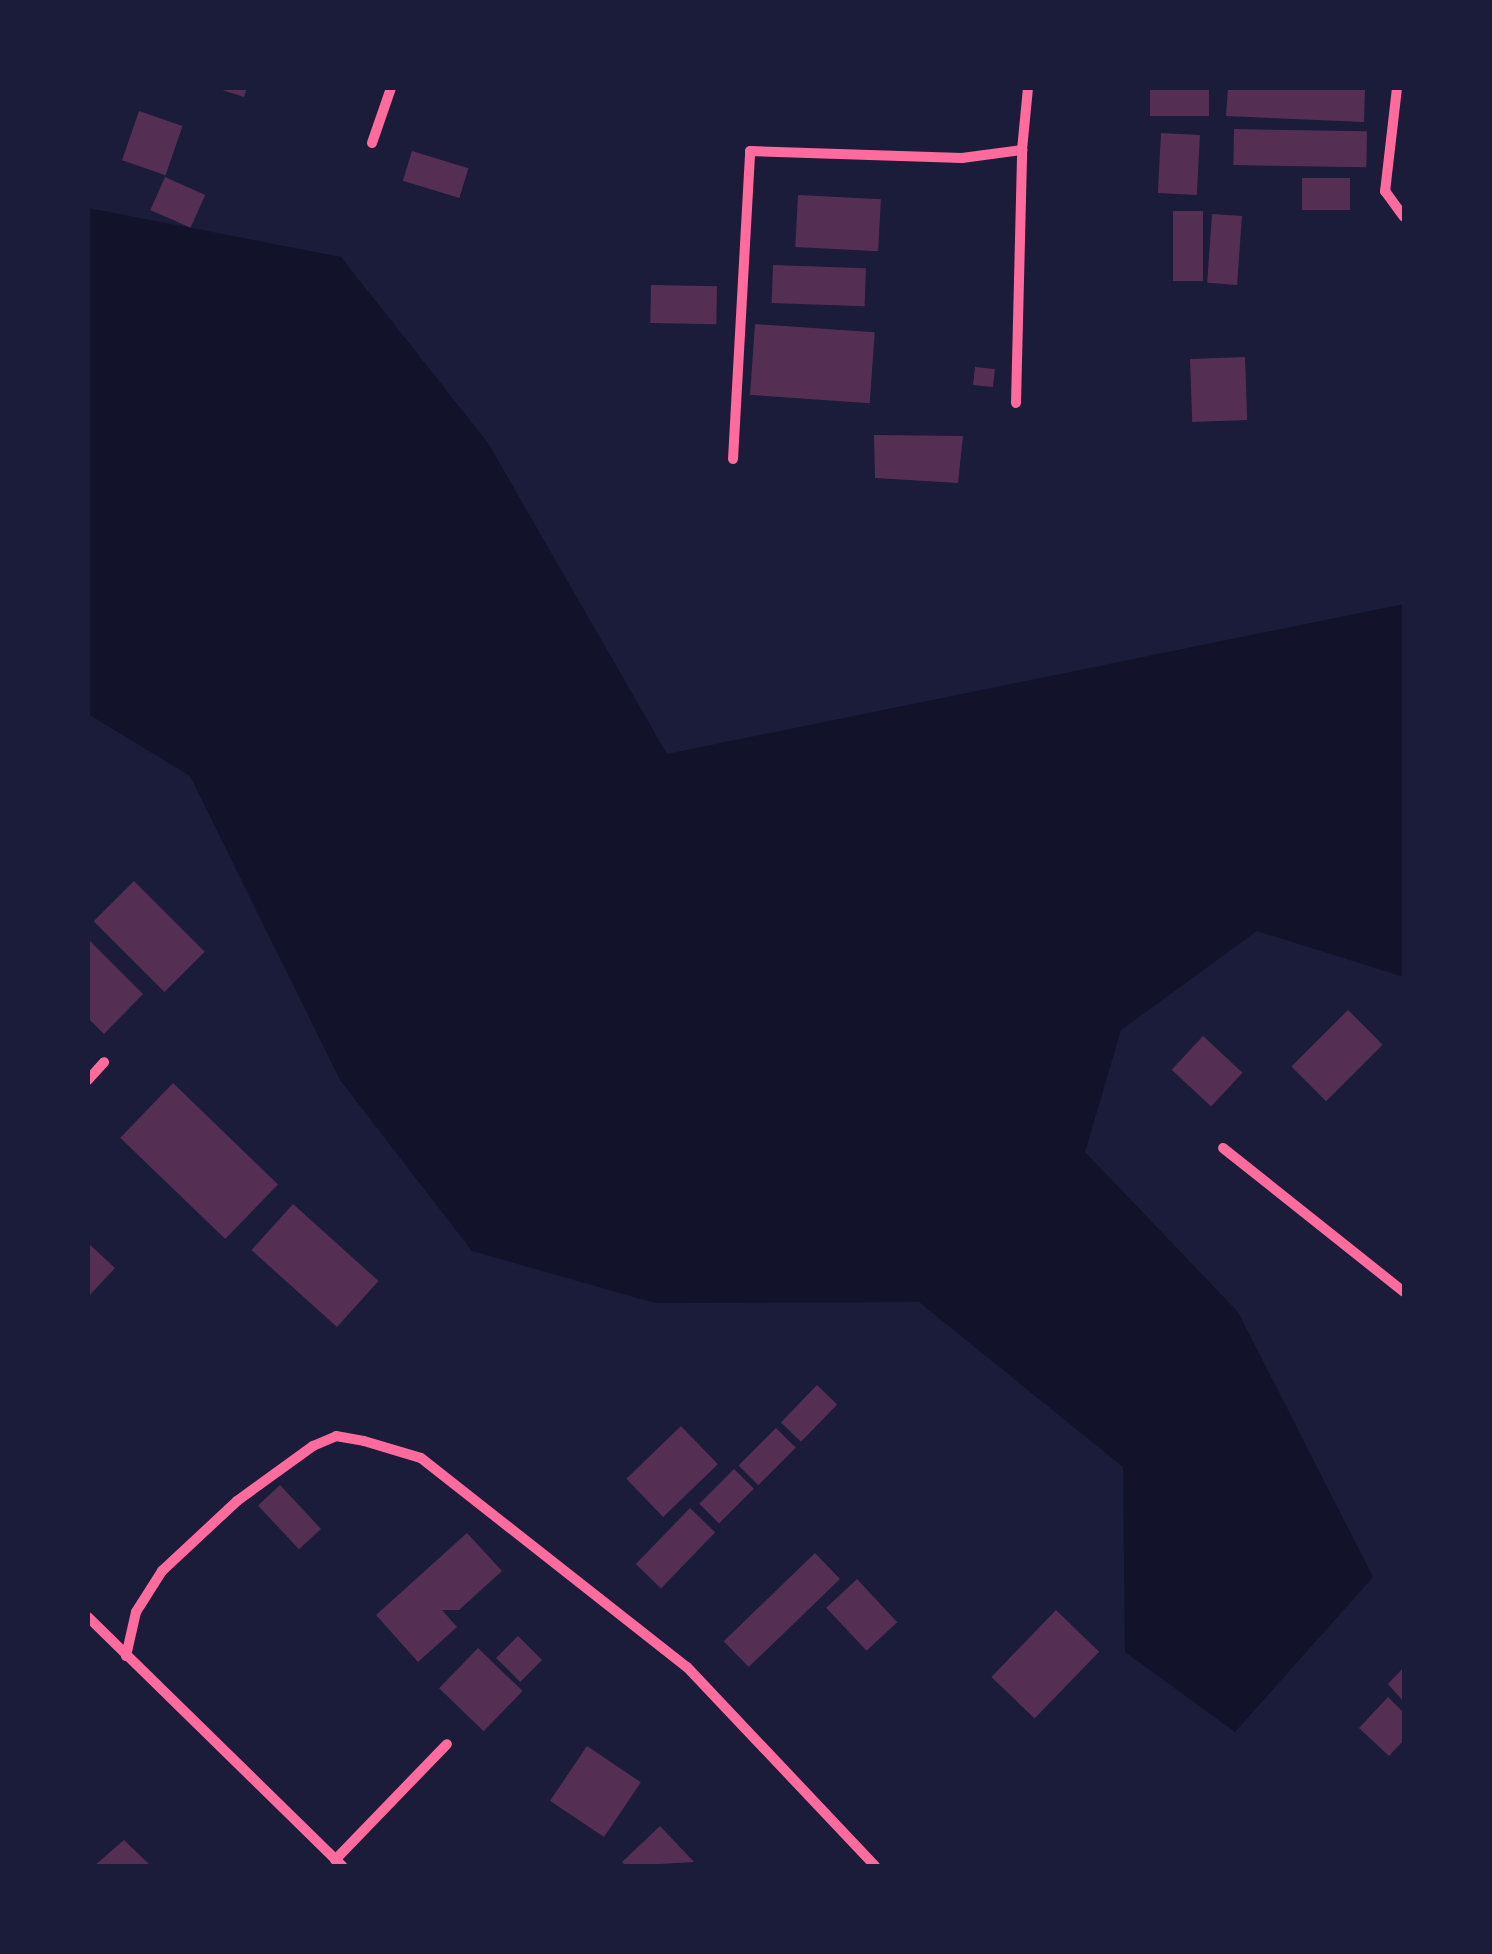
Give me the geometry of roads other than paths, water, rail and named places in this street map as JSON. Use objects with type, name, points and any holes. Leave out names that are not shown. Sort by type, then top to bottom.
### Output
[{"type":"street","points":[[372,143],[391,88]]},
{"type":"street","points":[[1016,402],[1022,150],[1028,88]]},
{"type":"street","points":[[1397,88],[1385,191],[1404,218]]},
{"type":"street","points":[[733,459],[750,151],[962,158],[1022,150]]},
{"type":"street","points":[[88,1080],[104,1062]]},
{"type":"street","points":[[1223,1148],[1404,1292]]},
{"type":"street","points":[[126,1656],[136,1612],[162,1571],[237,1501],[312,1446],[336,1436],[364,1441],[420,1458],[672,1655],[875,1866]]},
{"type":"street","points":[[88,1617],[339,1863],[447,1744]]}]
